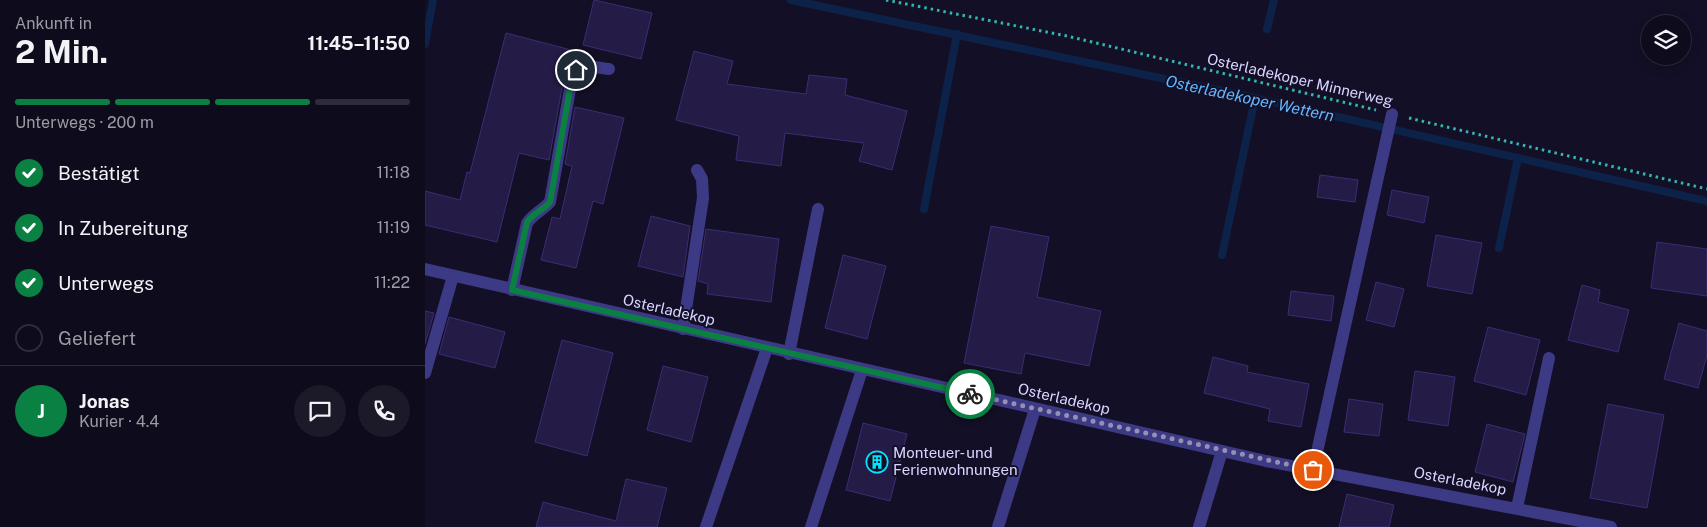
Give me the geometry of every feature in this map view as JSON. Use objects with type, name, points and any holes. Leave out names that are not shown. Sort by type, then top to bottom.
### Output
[{"type":"street","points":[[512,290],[527,222],[533,214],[545,208],[550,202],[572,78],[576,70],[584,67],[609,68]]},
{"type":"street","points":[[1313,470],[1392,114]]},
{"type":"street","points":[[683,329],[703,198],[702,179],[697,170]]},
{"type":"street","points":[[789,354],[819,209]]},
{"type":"street","name":"Osterladekop","points":[[425,269],[789,354],[1222,451],[1611,527]]},
{"type":"street","points":[[425,372],[453,276]]},
{"type":"street","points":[[705,527],[767,348]]},
{"type":"street","points":[[1517,508],[1549,358]]},
{"type":"street","points":[[811,527],[861,370]]},
{"type":"street","points":[[998,527],[1035,409]]},
{"type":"street","points":[[1199,527],[1222,451]]},
{"type":"path","name":"Osterladekoper Minnerweg","points":[[886,0],[1067,36],[1707,189]]},
{"type":"building","points":[[594,0],[652,13],[641,59],[583,45]]},
{"type":"building","points":[[506,33],[575,51],[571,67],[564,77],[549,160],[519,153],[497,242],[425,225],[425,191],[460,200],[467,172],[470,173]]},
{"type":"building","points":[[694,51],[733,61],[727,84],[806,94],[809,75],[847,79],[845,95],[907,111],[892,170],[859,161],[864,143],[785,133],[781,166],[736,160],[739,136],[676,120]]},
{"type":"building","points":[[575,107],[624,118],[603,204],[593,201],[576,268],[541,260],[552,217],[560,219],[572,166],[565,164]]},
{"type":"building","points":[[1320,175],[1358,180],[1355,202],[1317,197]]},
{"type":"building","points":[[1392,190],[1429,197],[1424,223],[1387,215]]},
{"type":"building","points":[[651,216],[690,226],[683,277],[638,266]]},
{"type":"building","points":[[991,226],[1049,237],[1037,297],[1101,311],[1089,366],[1025,353],[1021,374],[964,363]]},
{"type":"building","points":[[706,229],[779,239],[771,302],[707,294],[708,284],[698,281]]},
{"type":"building","points":[[1436,235],[1482,243],[1472,294],[1427,286]]},
{"type":"building","points":[[1657,242],[1707,249],[1707,296],[1651,288]]},
{"type":"building","points":[[843,255],[886,266],[867,339],[825,328]]},
{"type":"building","points":[[1376,282],[1404,289],[1394,327],[1366,320]]},
{"type":"building","points":[[1582,285],[1600,290],[1598,302],[1629,310],[1618,352],[1568,340]]},
{"type":"building","points":[[1291,291],[1334,296],[1331,321],[1288,315]]},
{"type":"building","points":[[425,311],[434,313],[425,344]]},
{"type":"building","points":[[449,317],[505,332],[495,368],[439,354]]},
{"type":"building","points":[[1679,323],[1707,331],[1707,355],[1698,388],[1664,379]]},
{"type":"building","points":[[1488,327],[1540,340],[1526,395],[1474,381]]},
{"type":"building","points":[[562,340],[613,353],[587,456],[535,442]]},
{"type":"building","points":[[1213,357],[1248,366],[1247,372],[1309,384],[1301,427],[1268,421],[1270,409],[1204,393]]},
{"type":"building","points":[[663,366],[708,377],[691,442],[647,430]]},
{"type":"building","points":[[1415,371],[1455,377],[1448,426],[1408,420]]},
{"type":"building","points":[[1349,399],[1383,404],[1379,436],[1344,432]]},
{"type":"building","points":[[1608,404],[1664,415],[1647,508],[1590,498]]},
{"type":"building","name":"Monteuer- und Ferienwohnungen","points":[[863,423],[907,434],[890,501],[846,490]]},
{"type":"building","points":[[1487,424],[1525,434],[1513,482],[1475,472]]},
{"type":"building","points":[[626,479],[667,488],[657,527],[536,527],[543,502],[616,521]]},
{"type":"building","points":[[1347,494],[1394,505],[1389,527],[1339,527]]},
{"type":"waterway","points":[[425,44],[433,0]]},
{"type":"waterway","name":"Osterladekoper Wettern","points":[[791,0],[1255,98],[1707,201]]},
{"type":"waterway","points":[[1267,29],[1274,0]]},
{"type":"waterway","points":[[924,209],[957,34]]},
{"type":"waterway","points":[[1222,255],[1255,98]]},
{"type":"waterway","points":[[1499,248],[1518,158]]},
{"type":"way so far","points":[[970,394],[1313,470]]},
{"type":"place","name":"Monteuer- und Ferienwohnungen","points":[[877,462]]},
{"type":"route","points":[[576,70],[572,78],[550,202],[545,208],[533,214],[527,222],[512,290],[970,394]]}]
